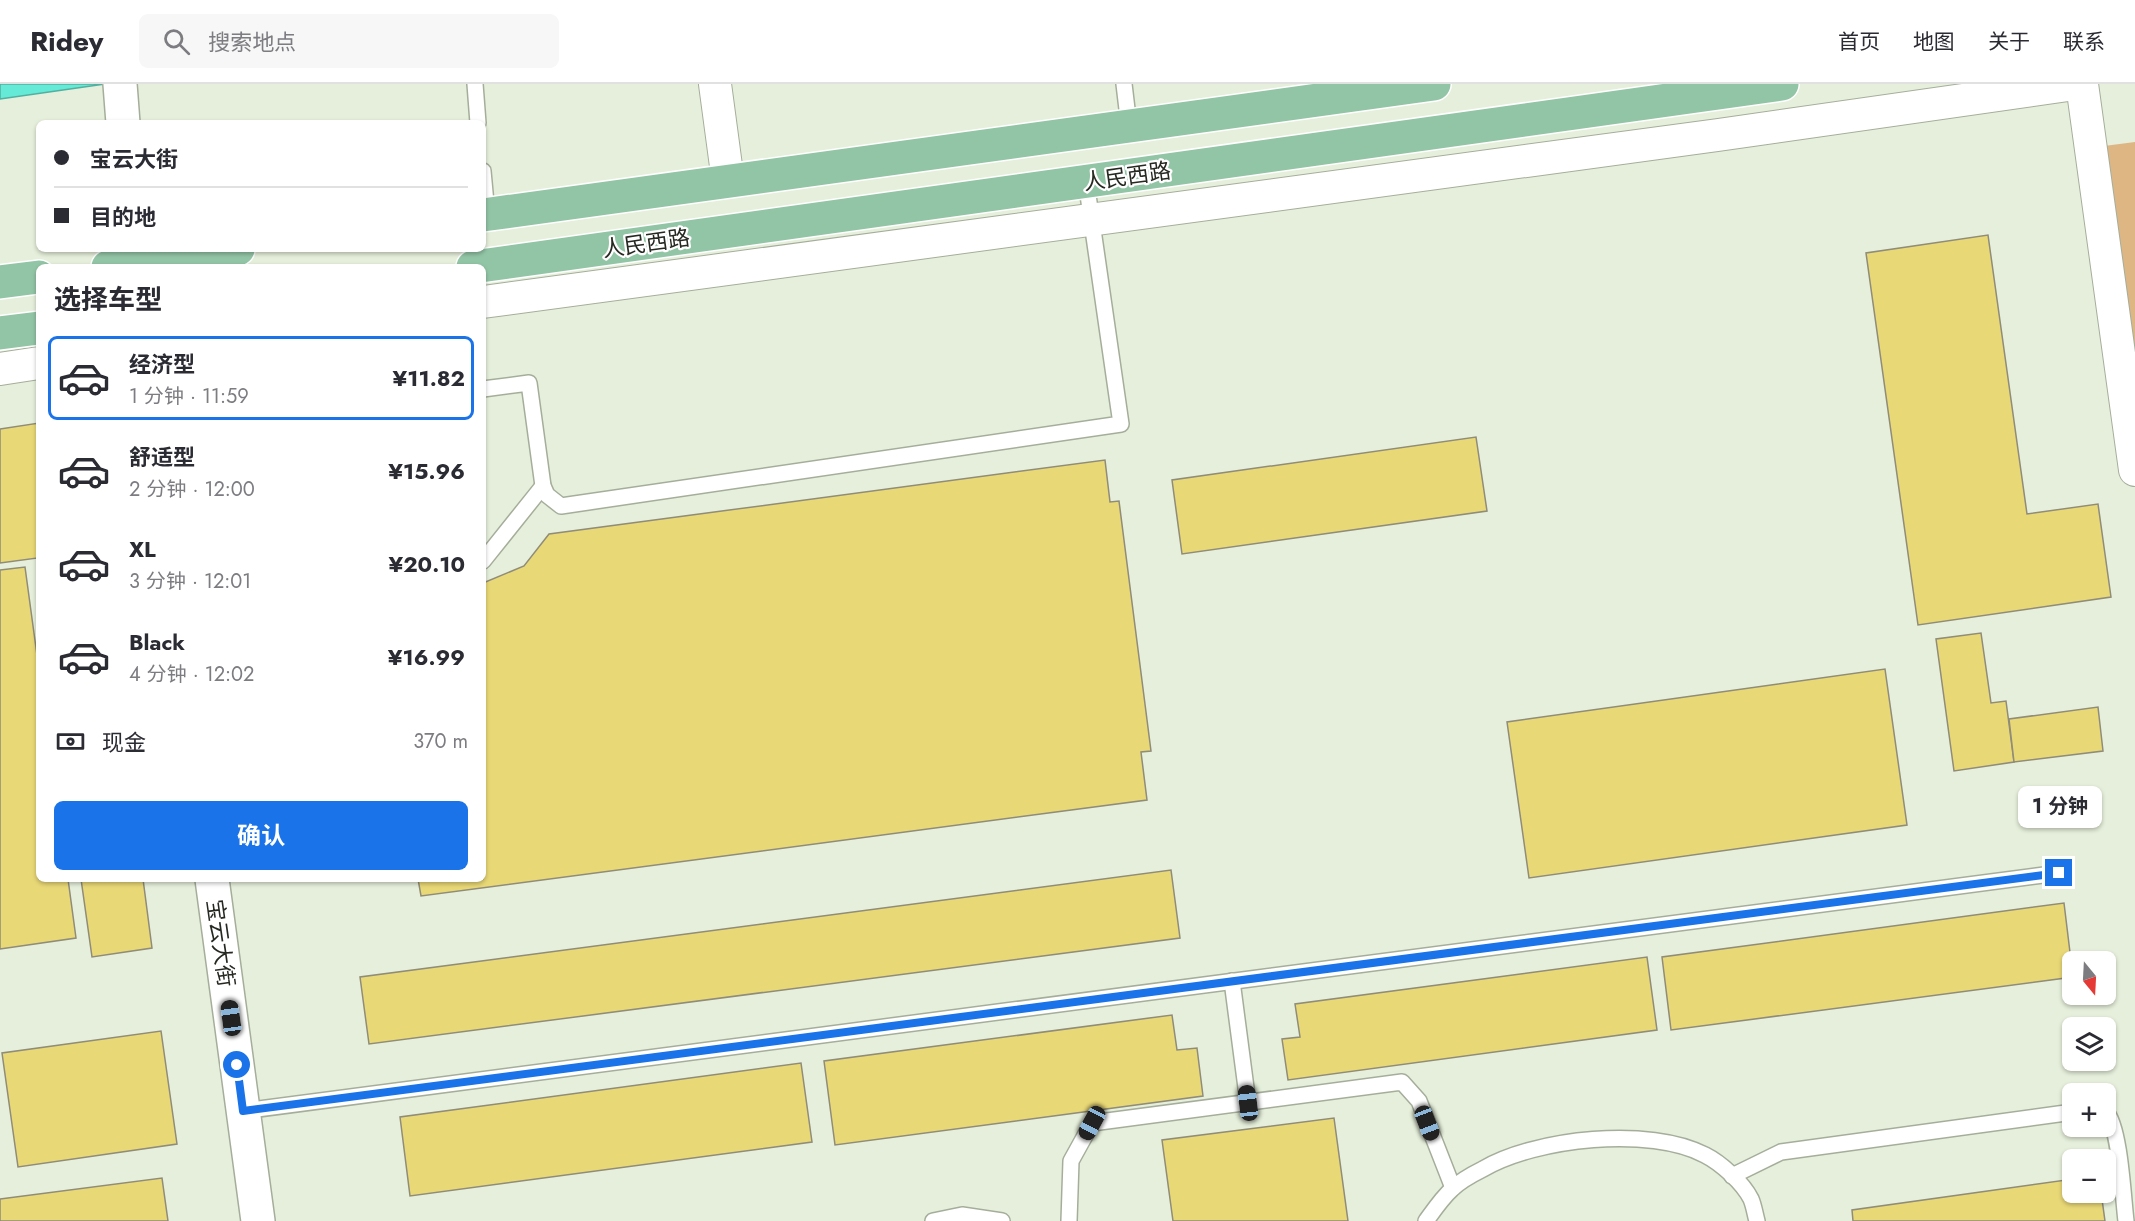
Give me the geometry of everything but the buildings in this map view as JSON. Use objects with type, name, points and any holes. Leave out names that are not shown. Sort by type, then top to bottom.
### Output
[{"type":"main road","points":[[486,215],[1129,126],[1295,94],[1434,84]]},
{"type":"main road","name":"人民西路","points":[[486,265],[1782,84]]},
{"type":"main road","points":[[125,262],[212,252]]},
{"type":"main road","points":[[0,282],[36,277]]},
{"type":"main road","points":[[0,333],[36,328]]},
{"type":"street","points":[[715,84],[728,181]]},
{"type":"street","points":[[486,302],[1695,138],[2074,84]]},
{"type":"street","points":[[2082,84],[2135,470]]},
{"type":"street","points":[[0,369],[36,363]]},
{"type":"street","name":"宝云大街","points":[[212,882],[258,1221]]},
{"type":"lane","points":[[475,84],[478,120]]},
{"type":"lane","points":[[1124,84],[1129,126]]},
{"type":"lane","points":[[486,389],[529,383],[543,486],[547,495],[561,506],[1121,424],[1086,182]]},
{"type":"lane","points":[[486,557],[543,486]]},
{"type":"lane","points":[[243,1111],[2059,873]]},
{"type":"lane","points":[[1232,981],[1248,1103]]},
{"type":"lane","points":[[1069,1221],[1071,1161],[1092,1123],[1402,1082],[1419,1101],[1453,1188]]},
{"type":"lane","points":[[1732,1176],[1781,1152],[2062,1114]]},
{"type":"lane","points":[[2116,1135],[2126,1221]]},
{"type":"lane","points":[[1426,1221],[1453,1188],[1484,1167],[1550,1145],[1620,1137],[1664,1142],[1704,1154],[1727,1169],[1750,1197],[1757,1221]]},
{"type":"lane","points":[[933,1221],[962,1215],[1002,1221]]},
{"type":"shaded area","points":[[2135,142],[2135,366],[2104,146]]},
{"type":"water","points":[[0,84],[105,84],[0,99]]},
{"type":"route","points":[[237,1065],[243,1111],[2059,873]]}]
